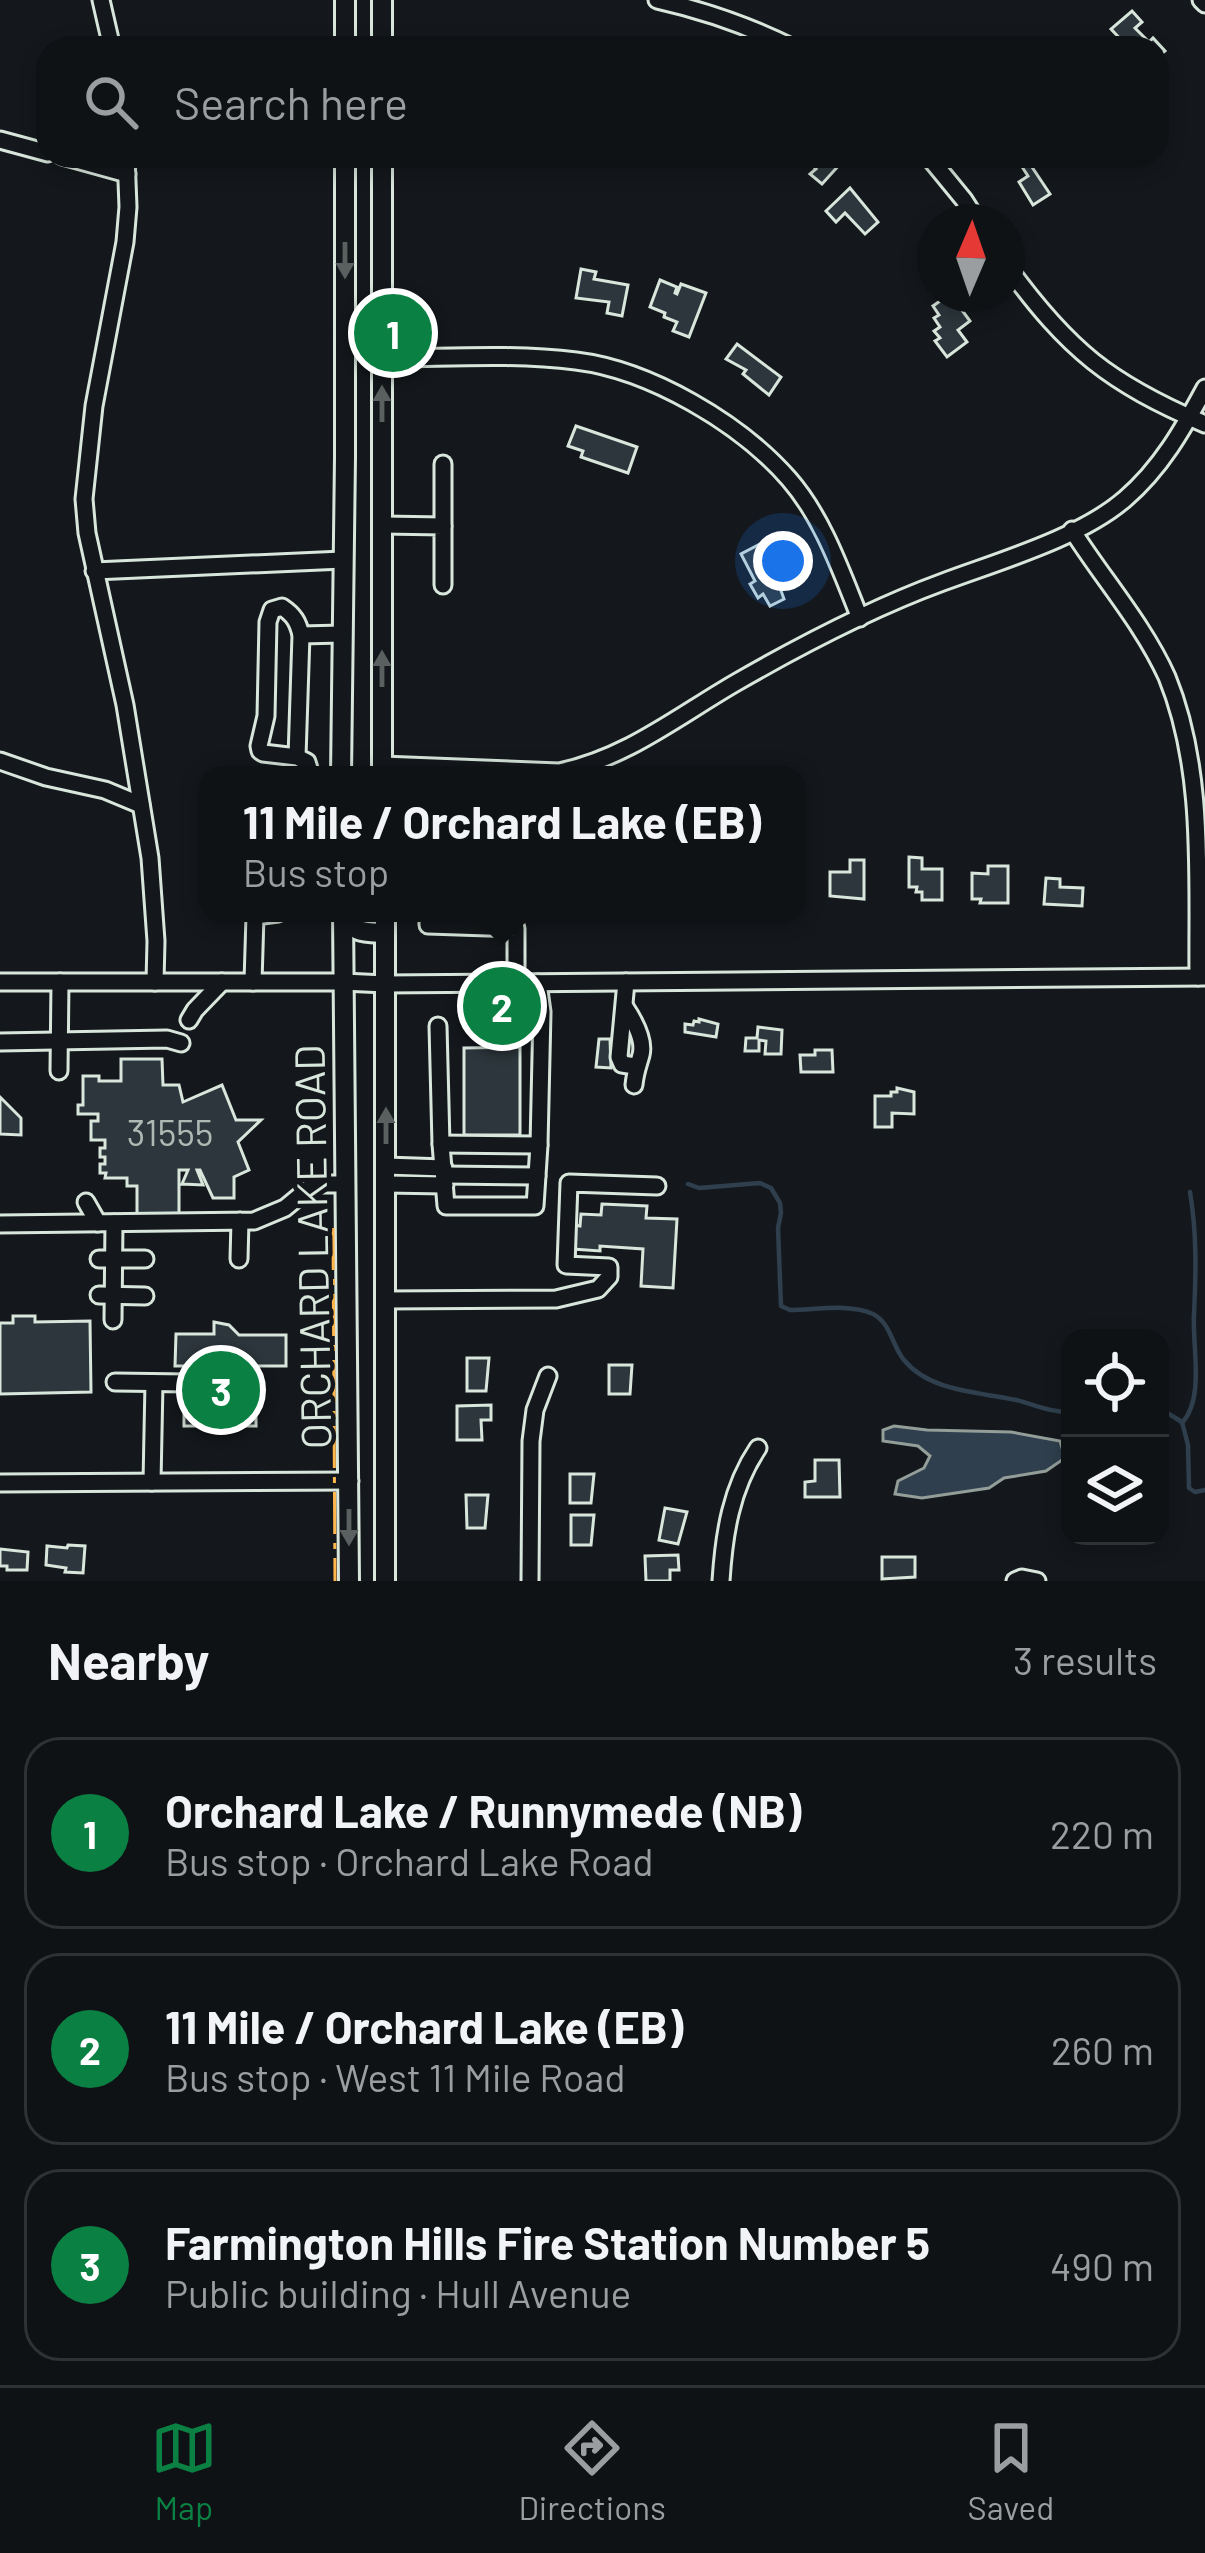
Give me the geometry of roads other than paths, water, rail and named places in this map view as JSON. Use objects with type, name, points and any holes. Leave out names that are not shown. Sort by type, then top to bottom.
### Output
[{"type":"main road","points":[[345,0],[345,36]]},
{"type":"main road","points":[[382,0],[382,36]]},
{"type":"main road","points":[[341,766],[345,168]]},
{"type":"main road","points":[[382,168],[382,766]]},
{"type":"main road","points":[[346,457],[353,477],[372,486],[383,484]]},
{"type":"main road","points":[[343,560],[362,554],[382,563]]},
{"type":"main road","name":"ORCHARD LAKE ROAD","points":[[343,922],[349,1581]]},
{"type":"main road","points":[[348,922],[360,932],[385,923]]},
{"type":"main road","name":"ORCHARD LAKE ROAD","points":[[385,923],[385,1581]]},
{"type":"main road","points":[[345,1035],[367,1035],[386,1052]]},
{"type":"main road","points":[[346,1336],[362,1352],[385,1353]]},
{"type":"main road","points":[[347,1390],[385,1390]]},
{"type":"main road","points":[[350,1481],[362,1475],[372,1480],[374,1581]]},
{"type":"street","points":[[101,0],[109,36]]},
{"type":"street","points":[[657,0],[709,12],[768,36]]},
{"type":"street","points":[[0,140],[36,150]]},
{"type":"street","points":[[105,168],[127,174]]},
{"type":"street","points":[[127,168],[125,242],[94,406],[84,499],[141,805],[154,895],[155,982]]},
{"type":"street","points":[[938,168],[967,204]]},
{"type":"street","points":[[1025,291],[1042,314],[1104,373],[1197,420]]},
{"type":"street","points":[[382,358],[578,361],[667,388],[753,445],[790,481],[826,539],[860,618]]},
{"type":"street","points":[[588,766],[656,734],[736,683],[860,618],[1072,530],[1123,501],[1197,420],[1205,388]]},
{"type":"street","points":[[443,464],[443,585]]},
{"type":"street","points":[[382,525],[443,526]]},
{"type":"street","points":[[0,982],[933,982],[1201,977],[1197,800],[1182,713],[1142,631],[1072,530]]},
{"type":"street","points":[[94,571],[343,560]]},
{"type":"street","points":[[297,757],[301,635],[292,614],[282,607],[272,610],[268,622],[266,716],[259,746],[263,753],[297,757],[308,766]]},
{"type":"street","points":[[301,635],[342,634]]},
{"type":"street","points":[[0,761],[141,805]]},
{"type":"street","points":[[253,982],[255,922]]},
{"type":"street","points":[[480,922],[515,928],[516,982]]},
{"type":"street","points":[[59,1071],[60,982]]},
{"type":"street","points":[[189,1020],[222,982]]},
{"type":"street","points":[[626,982],[618,1045],[622,1064],[635,1066],[634,1085]]},
{"type":"street","points":[[438,1026],[446,1206],[535,1207],[542,1012],[538,983]]},
{"type":"street","points":[[0,1042],[167,1039],[181,1043]]},
{"type":"street","points":[[441,1144],[539,1145]]},
{"type":"street","points":[[386,1175],[537,1176]]},
{"type":"street","points":[[385,1300],[556,1299],[598,1289],[609,1277],[609,1267],[566,1265],[569,1183],[657,1186]]},
{"type":"street","points":[[0,1224],[254,1221],[271,1216],[314,1184],[346,1184]]},
{"type":"street","points":[[86,1202],[106,1223],[106,1295],[113,1320]]},
{"type":"street","points":[[239,1258],[240,1222]]},
{"type":"street","points":[[106,1259],[145,1259]]},
{"type":"street","points":[[106,1295],[145,1296]]},
{"type":"street","points":[[530,1581],[531,1441],[548,1376]]},
{"type":"street","points":[[115,1382],[187,1383]]},
{"type":"street","points":[[152,1482],[154,1383]]},
{"type":"street","points":[[721,1581],[729,1511],[758,1448]]},
{"type":"street","points":[[0,1483],[350,1481]]},
{"type":"street","points":[[1015,1581],[1037,1581]]},
{"type":"water","points":[[894,1426],[1011,1432],[1060,1441],[1061,1461],[1046,1471],[1004,1478],[989,1488],[922,1498],[895,1494],[898,1481],[924,1468],[930,1456],[918,1446],[883,1441],[883,1430]]},
{"type":"waterway","points":[[688,1184],[699,1188],[760,1183],[771,1188],[781,1213],[781,1306],[873,1314],[884,1323],[904,1360],[927,1379],[1061,1411]]},
{"type":"waterway","points":[[1182,1423],[1195,1386],[1190,1192]]},
{"type":"waterway","points":[[1169,1414],[1182,1422],[1189,1488],[1205,1490]]},
{"type":"place","name":"Orchard Lake / Runnymede (NB)","points":[[393,333]]},
{"type":"place","name":"11 Mile / Orchard Lake (EB)","points":[[502,1006]]},
{"type":"place","name":"Farmington Hills Fire Station Number 5","points":[[221,1390]]}]
